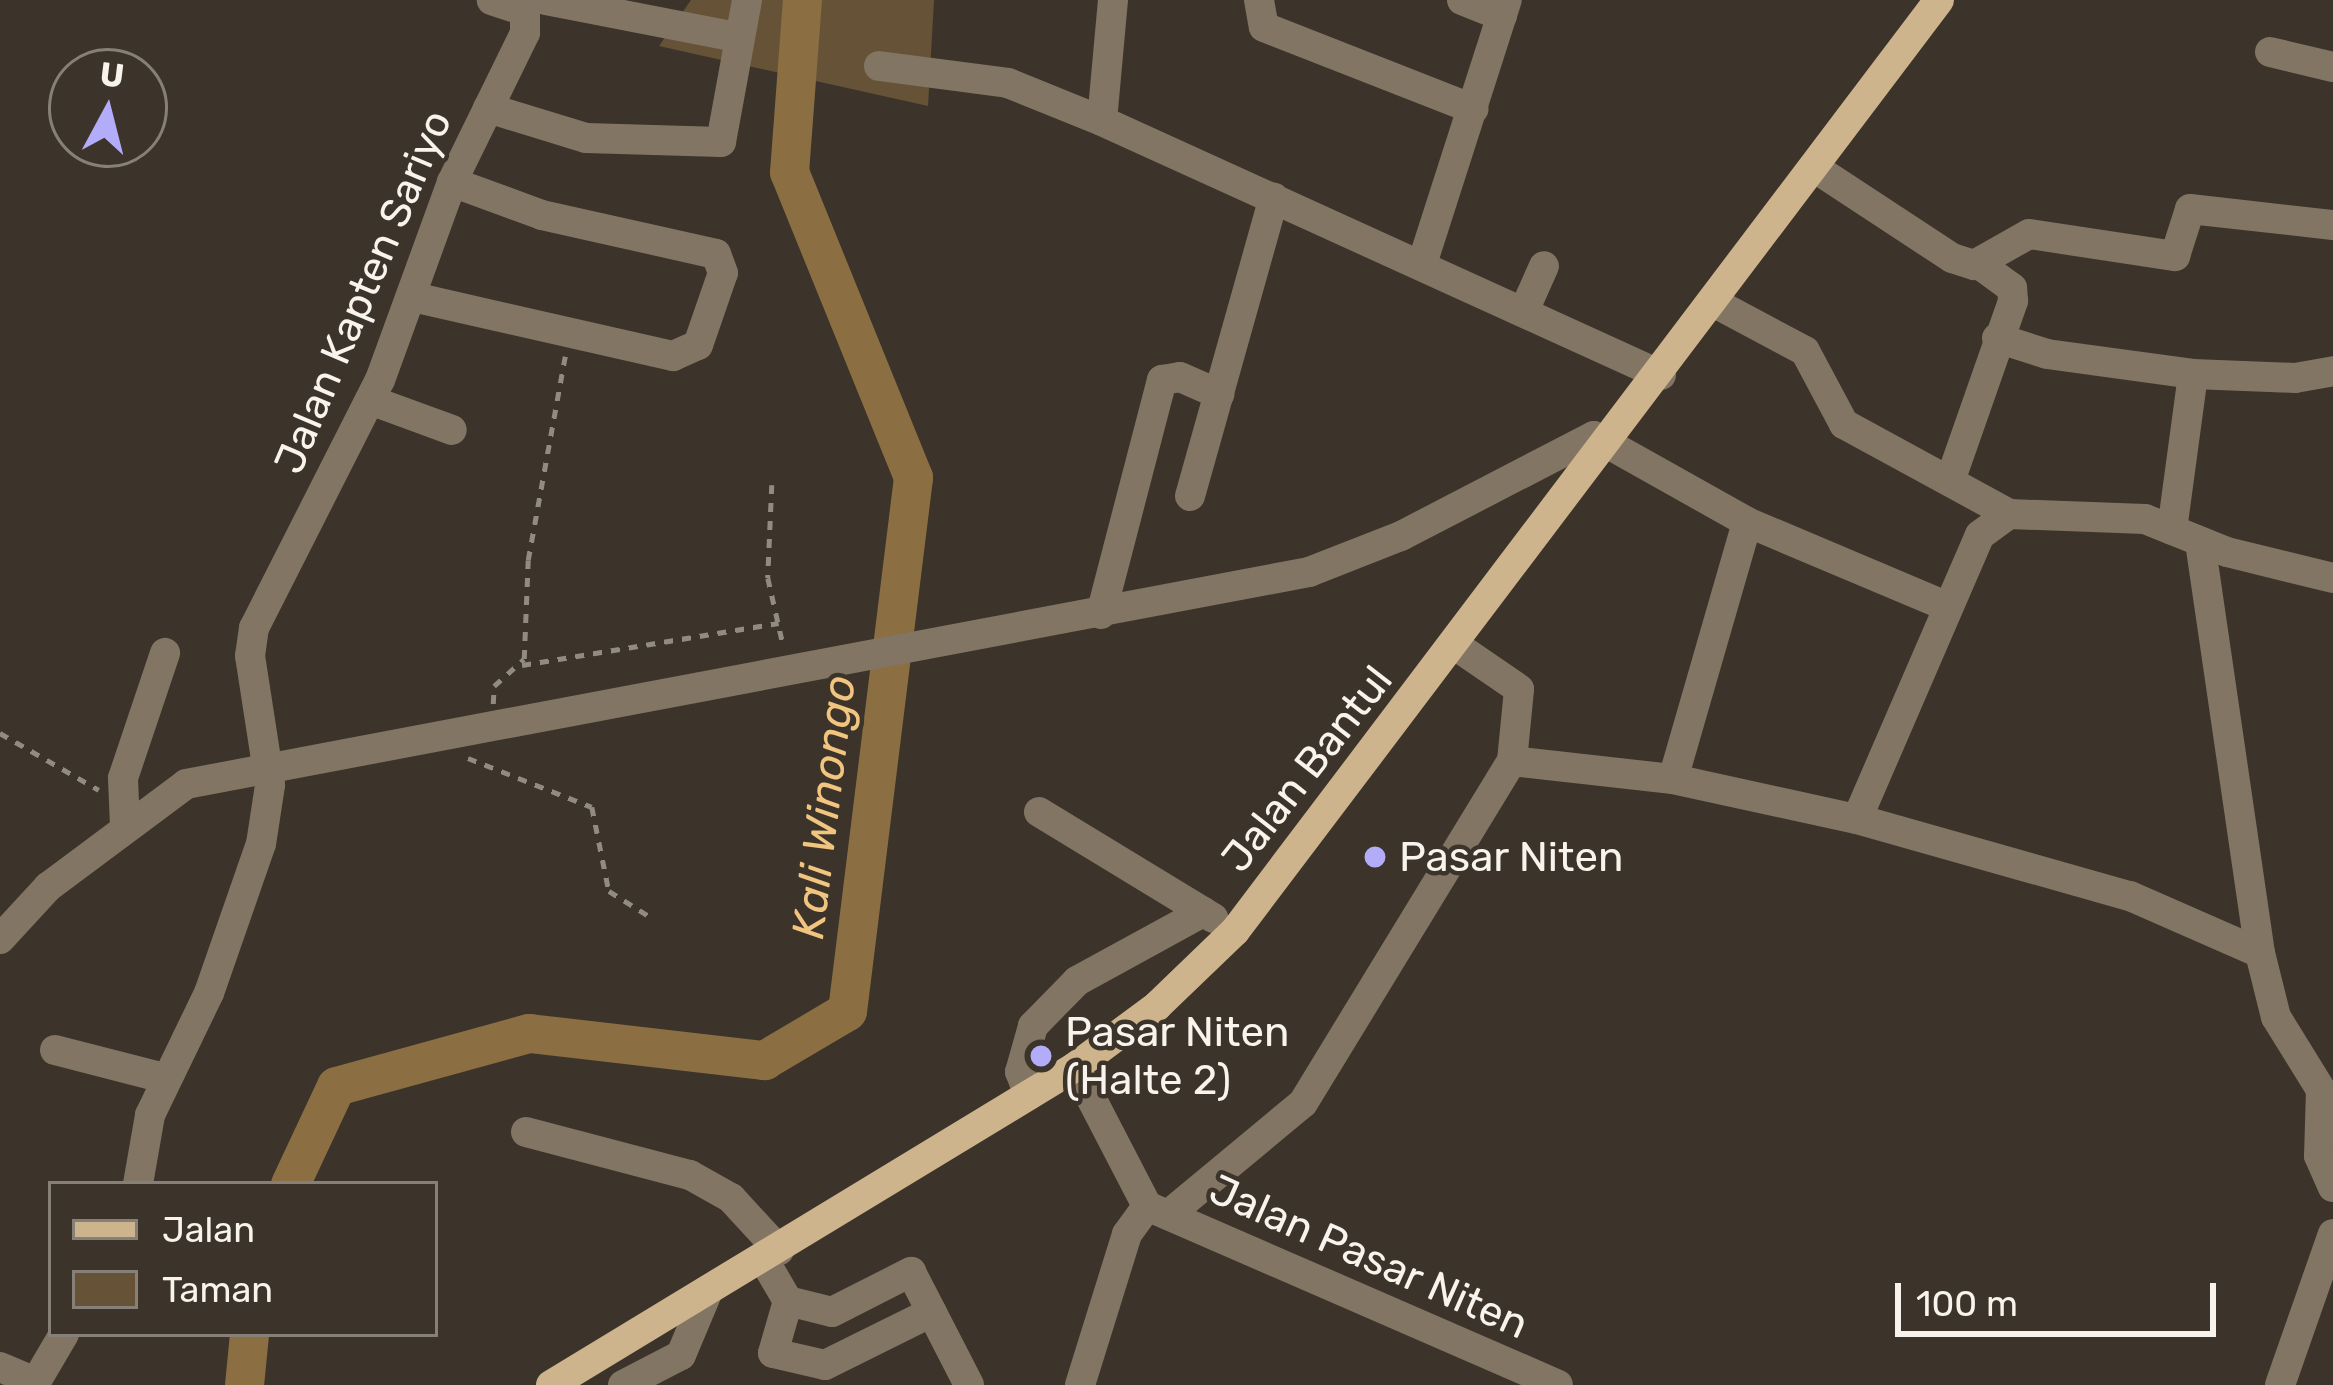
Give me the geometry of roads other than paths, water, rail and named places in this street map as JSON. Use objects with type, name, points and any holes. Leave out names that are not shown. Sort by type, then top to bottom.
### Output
[{"type":"main road","name":"Jalan Bantul","points":[[556,1384],[1075,1067],[1157,1006],[1235,932],[1612,440],[1939,0]]},
{"type":"street","points":[[488,108],[586,138],[721,142],[747,0]]},
{"type":"street","points":[[1102,121],[1113,0]]},
{"type":"street","points":[[1259,0],[1264,27],[1473,109]]},
{"type":"street","points":[[1422,264],[1504,8],[1462,0]]},
{"type":"street","points":[[521,3],[737,37]]},
{"type":"street","name":"Jalan Kapten Sariyo","points":[[139,1181],[164,1078],[209,993],[261,844],[270,785],[262,765],[250,656],[254,628],[370,400],[413,297],[452,182],[525,34],[521,3]]},
{"type":"street","points":[[2270,52],[2333,67]]},
{"type":"street","points":[[879,66],[1008,83],[1422,264],[1661,375]]},
{"type":"street","points":[[1815,167],[1952,258],[1980,265],[2014,295],[1950,481]]},
{"type":"street","points":[[413,297],[570,334],[687,354],[698,345],[723,258],[542,215],[452,182]]},
{"type":"street","points":[[1190,496],[1274,198]]},
{"type":"street","points":[[1980,265],[2011,238],[2029,234],[2175,256],[2190,209],[2333,225]]},
{"type":"street","points":[[1524,311],[1544,266]]},
{"type":"street","points":[[1714,303],[1805,351],[1844,424],[2009,514],[2132,517],[2329,577],[2333,545]]},
{"type":"street","points":[[1997,338],[2048,354],[2193,374],[2333,371]]},
{"type":"street","points":[[2193,374],[2186,536],[2260,953],[2276,1017],[2321,1090],[2319,1156],[2333,1187]]},
{"type":"street","points":[[1101,614],[1162,380],[1180,376],[1219,394]]},
{"type":"street","points":[[370,400],[452,430]]},
{"type":"street","points":[[0,939],[122,813],[186,784],[262,765],[834,659],[988,636],[1309,572],[1401,536],[1564,446],[1594,436],[1612,440],[1747,522],[1946,606]]},
{"type":"street","points":[[1857,819],[1980,535],[2009,514]]},
{"type":"street","points":[[1673,779],[1747,522]]},
{"type":"street","points":[[1157,1210],[1303,1102],[1512,761],[1519,689],[1455,645]]},
{"type":"street","points":[[122,813],[165,653]]},
{"type":"street","points":[[1512,761],[1673,779],[1857,819],[2130,896],[2260,953]]},
{"type":"street","points":[[1039,812],[1235,932]]},
{"type":"street","points":[[1029,1095],[1020,1072],[1033,1026],[1077,981],[1203,912]]},
{"type":"street","points":[[55,1050],[164,1078]]},
{"type":"street","name":"Jalan Pasar Niten","points":[[1075,1067],[1157,1210],[1558,1385]]},
{"type":"street","points":[[526,1132],[690,1175],[731,1198],[771,1255],[788,1300],[773,1352],[825,1365],[932,1312]]},
{"type":"street","name":"Jalan Pasar Niten","points":[[1081,1385],[1127,1234],[1157,1210]]},
{"type":"street","points":[[2280,1385],[2320,1297],[2333,1234]]},
{"type":"street","points":[[788,1300],[832,1312],[905,1271],[970,1385]]},
{"type":"street","points":[[623,1385],[681,1355],[707,1293]]},
{"type":"street","points":[[825,1365],[832,1312]]},
{"type":"street","points":[[0,1367],[34,1384],[62,1337]]},
{"type":"waterway","name":"Kali Winongo","points":[[291,1181],[336,1086],[529,1033],[764,1060],[847,1011],[913,477],[789,172],[802,0]]},
{"type":"waterway","name":"Kali Winongo","points":[[244,1385],[249,1337]]},
{"type":"place","name":"Pasar Niten","points":[[1375,857]]},
{"type":"place","name":"Pasar Niten (Halte 2)","points":[[1041,1056]]}]
